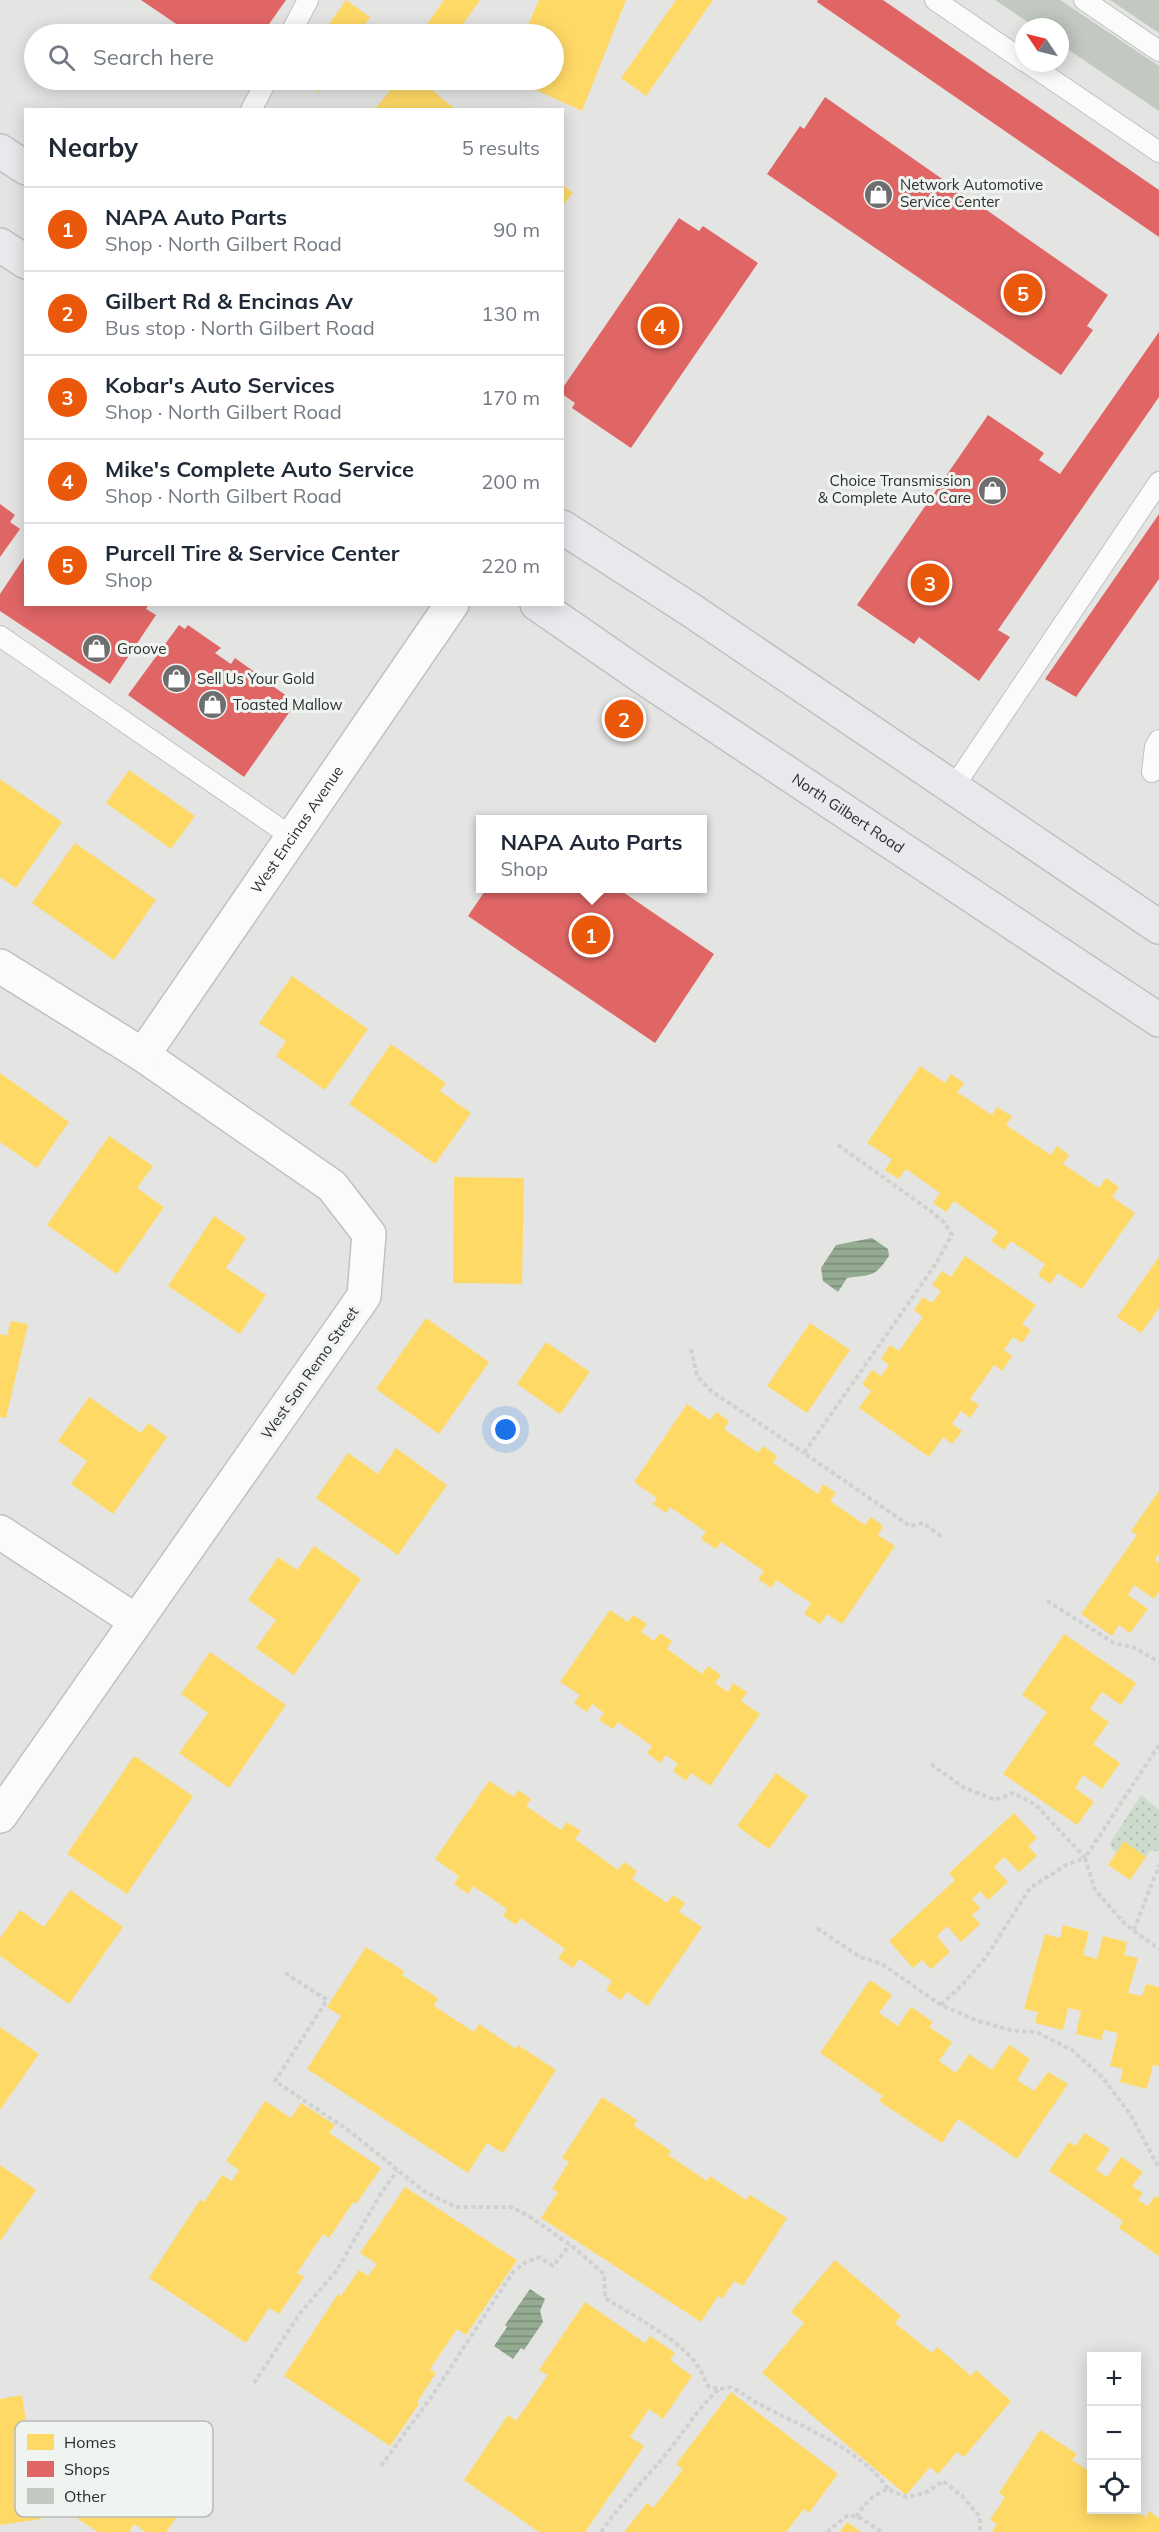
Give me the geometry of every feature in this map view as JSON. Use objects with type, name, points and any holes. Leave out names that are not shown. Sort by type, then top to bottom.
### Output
[{"type":"main road","points":[[0,151],[24,167]]},
{"type":"main road","points":[[0,246],[24,261]]},
{"type":"main road","points":[[564,528],[700,616],[1159,927]]},
{"type":"main road","name":"North Gilbert Road","points":[[540,606],[644,678],[1159,1020]]},
{"type":"street","name":"West Encinas Avenue","points":[[144,1055],[451,606]]},
{"type":"street","name":"West San Remo Street","points":[[0,966],[144,1055],[332,1186],[369,1234],[364,1296],[0,1816]]},
{"type":"street","points":[[0,1532],[136,1622]]},
{"type":"lane","points":[[295,24],[308,0]]},
{"type":"lane","points":[[934,0],[1015,55]]},
{"type":"lane","points":[[1084,0],[1159,51]]},
{"type":"lane","points":[[1041,72],[1159,152]]},
{"type":"lane","points":[[252,108],[262,90]]},
{"type":"lane","points":[[953,788],[1159,482]]},
{"type":"lane","points":[[0,636],[292,837]]},
{"type":"lane","points":[[1152,772],[1155,747],[1159,740]]},
{"type":"path","points":[[804,1453],[935,1265],[952,1235],[945,1223],[932,1212],[838,1145]]},
{"type":"path","points":[[691,1349],[697,1376],[711,1391],[910,1526],[922,1523],[942,1537]]},
{"type":"path","points":[[1047,1601],[1114,1643],[1133,1647],[1159,1662]]},
{"type":"path","points":[[941,2005],[986,1957],[1030,1888],[1066,1865],[1084,1858],[1159,1745]]},
{"type":"path","points":[[931,1764],[963,1787],[995,1800],[1013,1793],[1036,1805],[1084,1858],[1095,1890],[1126,1925],[1159,1949]]},
{"type":"path","points":[[1134,1930],[1159,1865]]},
{"type":"path","points":[[817,1928],[860,1957],[882,1964],[941,2005],[978,2021],[1011,2030],[1038,2033],[1072,2050],[1103,2078],[1130,2114],[1150,2156],[1159,2168]]},
{"type":"path","points":[[285,1973],[327,2000],[275,2081],[348,2130],[425,2192],[456,2207],[511,2207],[529,2216],[570,2245],[604,2274],[605,2298],[672,2341],[698,2365],[709,2387],[720,2389],[731,2387],[757,2403],[821,2434],[880,2477],[888,2489],[906,2498],[925,2493],[943,2481],[962,2496],[980,2517],[980,2532]]},
{"type":"path","points":[[254,2383],[301,2312],[337,2270],[380,2195],[397,2171]]},
{"type":"path","points":[[381,2466],[432,2396],[513,2272],[526,2262],[539,2257],[553,2266],[570,2245]]},
{"type":"path","points":[[601,2532],[622,2504],[669,2451],[704,2403],[720,2389]]},
{"type":"path","points":[[856,2517],[863,2505],[874,2494],[888,2489]]},
{"type":"path","points":[[827,2532],[848,2515],[882,2532]]},
{"type":"shaded area","points":[[872,1238],[888,1249],[889,1256],[876,1272],[847,1278],[838,1292],[823,1281],[821,1268],[836,1245]]},
{"type":"shaded area","points":[[1141,1795],[1159,1810],[1159,1851],[1150,1851],[1146,1857],[1124,1842],[1117,1852],[1112,1849],[1110,1843]]},
{"type":"shaded area","points":[[530,2289],[545,2299],[540,2311],[543,2322],[524,2350],[521,2348],[513,2359],[494,2346],[507,2327],[505,2325]]},
{"type":"building: Homes","points":[[346,0],[370,17],[365,24],[329,24]]},
{"type":"building: Homes","points":[[444,0],[480,0],[463,24],[427,24]]},
{"type":"building: Homes","points":[[539,0],[626,0],[582,111],[536,90],[564,90],[564,24],[528,24]]},
{"type":"building: Homes","points":[[676,0],[713,0],[646,96],[621,78]]},
{"type":"building: Homes","points":[[391,90],[432,90],[454,108],[376,108]]},
{"type":"building: Homes","points":[[564,186],[573,193],[564,204]]},
{"type":"building: Homes","points":[[129,770],[195,816],[171,849],[106,803]]},
{"type":"building: Homes","points":[[0,779],[62,822],[16,888],[0,877]]},
{"type":"building: Homes","points":[[75,843],[156,900],[114,960],[32,903]]},
{"type":"building: Homes","points":[[292,976],[368,1029],[325,1090],[276,1056],[286,1041],[259,1023]]},
{"type":"building: Homes","points":[[391,1044],[446,1083],[440,1091],[471,1113],[435,1164],[349,1104]]},
{"type":"building: Homes","points":[[920,1066],[945,1083],[951,1074],[964,1083],[957,1092],[992,1115],[997,1107],[1012,1116],[1006,1125],[1051,1155],[1057,1146],[1069,1155],[1063,1164],[1099,1188],[1106,1178],[1119,1187],[1112,1197],[1135,1213],[1082,1289],[1058,1273],[1050,1284],[1038,1275],[1045,1264],[1011,1241],[1004,1250],[991,1241],[998,1232],[954,1201],[946,1212],[933,1203],[940,1193],[906,1169],[898,1179],[885,1170],[892,1159],[867,1143]]},
{"type":"building: Homes","points":[[0,1073],[69,1122],[37,1168],[0,1142]]},
{"type":"building: Homes","points":[[109,1136],[153,1166],[137,1188],[164,1207],[117,1274],[47,1225]]},
{"type":"building: Homes","points":[[454,1177],[524,1178],[522,1284],[453,1283]]},
{"type":"building: Homes","points":[[214,1216],[246,1238],[226,1268],[266,1295],[240,1334],[168,1286]]},
{"type":"building: Homes","points":[[965,1256],[1036,1305],[1022,1324],[1031,1330],[1022,1343],[1013,1337],[1004,1350],[1012,1356],[1002,1371],[994,1365],[970,1399],[979,1405],[970,1418],[961,1411],[952,1424],[962,1431],[952,1444],[943,1437],[929,1457],[859,1408],[871,1391],[862,1384],[872,1370],[881,1376],[889,1365],[881,1359],[890,1345],[899,1351],[923,1317],[914,1310],[923,1297],[932,1303],[941,1291],[932,1285],[942,1271],[951,1277]]},
{"type":"building: Homes","points":[[1159,1257],[1159,1308],[1141,1333],[1117,1317]]},
{"type":"building: Homes","points":[[426,1318],[489,1362],[439,1434],[376,1389]]},
{"type":"building: Homes","points":[[11,1321],[28,1324],[6,1418],[0,1417],[0,1334],[7,1336]]},
{"type":"building: Homes","points":[[810,1323],[850,1350],[807,1413],[767,1386]]},
{"type":"building: Homes","points":[[546,1342],[590,1372],[560,1414],[517,1384]]},
{"type":"building: Homes","points":[[89,1397],[141,1433],[148,1423],[167,1437],[113,1514],[71,1484],[87,1461],[58,1441]]},
{"type":"building: Homes","points":[[687,1404],[710,1420],[716,1412],[729,1421],[724,1429],[758,1453],[763,1446],[777,1456],[773,1463],[818,1494],[823,1484],[836,1493],[830,1501],[865,1525],[871,1517],[883,1526],[878,1535],[895,1546],[842,1624],[827,1614],[820,1624],[804,1614],[811,1603],[776,1580],[771,1588],[758,1579],[764,1571],[721,1542],[716,1549],[701,1539],[706,1532],[670,1507],[666,1513],[653,1504],[657,1498],[634,1482]]},
{"type":"building: Homes","points":[[396,1448],[447,1485],[398,1555],[316,1498],[348,1453],[378,1474]]},
{"type":"building: Homes","points":[[1159,1491],[1159,1554],[1155,1560],[1159,1563],[1159,1592],[1154,1599],[1134,1585],[1128,1595],[1148,1609],[1130,1633],[1119,1625],[1112,1636],[1081,1614],[1137,1535],[1131,1531]]},
{"type":"building: Homes","points":[[314,1546],[361,1579],[294,1675],[256,1648],[276,1620],[248,1600],[278,1557],[297,1570]]},
{"type":"building: Homes","points":[[610,1610],[628,1622],[633,1615],[647,1624],[641,1632],[654,1641],[660,1633],[672,1641],[667,1649],[702,1674],[708,1666],[721,1675],[715,1683],[728,1692],[733,1683],[747,1692],[741,1701],[760,1714],[710,1786],[691,1773],[686,1781],[673,1771],[678,1764],[666,1755],[660,1763],[647,1753],[652,1746],[618,1722],[613,1729],[599,1720],[604,1713],[592,1704],[587,1712],[574,1703],[580,1695],[560,1682]]},
{"type":"building: Homes","points":[[1064,1634],[1136,1683],[1121,1705],[1102,1692],[1090,1709],[1109,1722],[1093,1744],[1120,1763],[1102,1789],[1083,1775],[1075,1788],[1094,1802],[1077,1825],[1003,1774],[1047,1712],[1022,1695]]},
{"type":"building: Homes","points":[[210,1652],[286,1705],[229,1788],[179,1753],[208,1713],[181,1694]]},
{"type":"building: Homes","points":[[134,1756],[193,1796],[127,1894],[67,1854]]},
{"type":"building: Homes","points":[[776,1773],[808,1796],[769,1849],[737,1826]]},
{"type":"building: Homes","points":[[489,1781],[514,1797],[518,1790],[531,1799],[526,1806],[561,1830],[567,1822],[581,1831],[575,1839],[618,1870],[624,1862],[637,1871],[632,1879],[667,1903],[673,1895],[685,1903],[679,1912],[702,1927],[648,2006],[627,1992],[621,2000],[606,1990],[612,1981],[579,1959],[573,1968],[558,1958],[565,1949],[521,1918],[516,1925],[503,1916],[507,1909],[473,1886],[468,1894],[454,1884],[459,1876],[435,1859]]},
{"type":"building: Homes","points":[[1014,1813],[1037,1838],[1028,1846],[1037,1856],[1019,1872],[1004,1857],[994,1867],[1008,1882],[988,1900],[980,1891],[972,1899],[980,1908],[972,1915],[980,1924],[961,1942],[947,1926],[937,1936],[950,1952],[931,1969],[922,1960],[913,1968],[889,1941],[955,1880],[949,1873]]},
{"type":"building: Homes","points":[[1124,1841],[1146,1857],[1130,1880],[1108,1865]]},
{"type":"building: Homes","points":[[70,1890],[123,1927],[69,2004],[0,1956],[0,1938],[20,1910],[44,1927]]},
{"type":"building: Homes","points":[[1063,1925],[1089,1932],[1083,1955],[1097,1959],[1103,1936],[1127,1942],[1124,1955],[1138,1958],[1128,1993],[1142,1996],[1146,1984],[1159,1987],[1159,2066],[1153,2065],[1147,2089],[1120,2082],[1123,2069],[1110,2066],[1118,2033],[1104,2030],[1101,2040],[1076,2034],[1081,2011],[1068,2008],[1063,2030],[1035,2023],[1038,2012],[1024,2009],[1045,1934],[1060,1938]]},
{"type":"building: Homes","points":[[366,1947],[404,1971],[402,1975],[438,1998],[434,2006],[474,2032],[479,2024],[516,2049],[518,2045],[556,2070],[503,2153],[487,2143],[468,2173],[307,2069],[341,2016],[327,2007]]},
{"type":"building: Homes","points":[[870,1980],[892,1995],[879,2013],[898,2026],[911,2007],[933,2022],[929,2027],[952,2042],[939,2061],[956,2073],[969,2054],[992,2070],[1009,2045],[1030,2059],[1017,2080],[1034,2091],[1048,2072],[1068,2084],[1017,2159],[958,2119],[942,2143],[879,2101],[883,2096],[820,2053]]},
{"type":"building: Homes","points":[[0,2027],[39,2054],[0,2110]]},
{"type":"building: Homes","points":[[602,2097],[637,2120],[634,2126],[671,2151],[668,2155],[707,2181],[710,2176],[746,2200],[750,2195],[787,2218],[743,2286],[734,2281],[723,2298],[718,2296],[701,2322],[541,2218],[558,2192],[552,2189],[569,2162],[562,2158]]},
{"type":"building: Homes","points":[[265,2101],[291,2118],[301,2103],[335,2125],[329,2133],[381,2168],[356,2204],[353,2202],[329,2238],[323,2234],[297,2273],[304,2277],[279,2314],[269,2308],[246,2343],[149,2278],[200,2200],[204,2202],[222,2175],[232,2181],[239,2170],[226,2161]]},
{"type":"building: Homes","points":[[1085,2133],[1110,2149],[1096,2170],[1107,2177],[1121,2157],[1143,2172],[1132,2186],[1143,2193],[1138,2200],[1148,2206],[1155,2196],[1159,2198],[1159,2256],[1119,2228],[1123,2221],[1049,2171],[1069,2142],[1075,2146]]},
{"type":"building: Homes","points":[[0,2165],[36,2190],[0,2241]]},
{"type":"building: Homes","points":[[405,2187],[517,2260],[466,2335],[457,2329],[430,2369],[436,2373],[417,2402],[419,2404],[390,2446],[284,2376],[338,2294],[341,2296],[359,2270],[368,2276],[377,2264],[360,2253]]},
{"type":"building: Homes","points":[[835,2260],[901,2316],[895,2323],[932,2353],[937,2347],[971,2376],[976,2370],[1011,2401],[964,2457],[957,2452],[938,2474],[930,2467],[906,2495],[762,2373],[804,2323],[791,2312]]},
{"type":"building: Homes","points":[[585,2302],[645,2343],[650,2336],[675,2353],[670,2360],[692,2376],[663,2419],[649,2409],[630,2437],[644,2446],[585,2532],[539,2532],[464,2480],[508,2415],[516,2421],[548,2375],[539,2370]]},
{"type":"building: Homes","points":[[731,2392],[838,2474],[809,2513],[804,2509],[786,2532],[624,2532],[647,2503],[653,2508],[683,2469],[676,2464]]},
{"type":"building: Homes","points":[[22,2395],[26,2421],[15,2421],[15,2517],[41,2517],[41,2519],[0,2525],[0,2399]]},
{"type":"building: Homes","points":[[1040,2430],[1077,2454],[1072,2460],[1087,2470],[1087,2514],[1141,2514],[1146,2517],[1149,2511],[1159,2518],[1159,2532],[992,2532],[997,2524],[990,2520],[1005,2497],[999,2493]]},
{"type":"building: Homes","points":[[79,2517],[177,2517],[166,2532],[146,2532],[134,2524],[129,2532],[98,2532],[78,2519]]},
{"type":"building: Homes","points":[[847,2522],[861,2532],[840,2532]]},
{"type":"building: Shops","points":[[141,0],[286,0],[269,24],[176,24]]},
{"type":"building: Shops","points":[[818,0],[883,0],[1159,190],[1159,237],[817,2]]},
{"type":"building: Shops","points":[[825,97],[1108,295],[1087,326],[1093,330],[1061,375],[767,174],[800,126],[804,129]]},
{"type":"building: Shops","points":[[679,218],[699,231],[703,226],[758,263],[631,448],[572,408],[575,403],[564,395],[564,386]]},
{"type":"building: Shops","points":[[1159,332],[1159,397],[998,630],[1010,637],[979,681],[919,637],[914,644],[857,605],[988,415],[1044,453],[1039,460],[1060,474]]},
{"type":"building: Shops","points":[[0,504],[15,515],[10,522],[20,529],[0,557]]},
{"type":"building: Shops","points":[[1159,514],[1159,579],[1076,697],[1045,679]]},
{"type":"building: Shops","name":"Groove","points":[[24,558],[24,606],[148,606],[146,609],[156,615],[110,684],[0,611],[0,594]]},
{"type":"building: Shops","points":[[179,625],[185,629],[188,625],[221,648],[215,653],[231,664],[235,658],[256,673],[251,679],[261,686],[264,680],[287,696],[282,703],[291,710],[244,777],[128,695]]},
{"type":"building: Shops","points":[[620,711],[633,720],[629,726],[616,717]]},
{"type":"building: Shops","points":[[484,893],[624,893],[714,954],[655,1043],[468,916]]},
{"type":"building: Other","points":[[995,0],[1060,0],[1159,66],[1159,111],[1069,50],[1069,18],[1022,18]]},
{"type":"building: Other","points":[[1110,0],[1159,0],[1159,33]]},
{"type":"place","name":"Network Automotive Service Center","points":[[879,194]]},
{"type":"place","name":"Purcell Tire & Service Center","points":[[1023,293]]},
{"type":"place","name":"Mike's Complete Auto Service","points":[[660,326]]},
{"type":"place","name":"Choice Transmission & Complete Auto Care","points":[[992,490]]},
{"type":"place","name":"Kobar's Auto Services","points":[[930,583]]},
{"type":"place","name":"Groove","points":[[96,649]]},
{"type":"place","name":"Sell Us Your Gold","points":[[176,679]]},
{"type":"place","name":"Toasted Mallow","points":[[212,705]]},
{"type":"place","name":"Gilbert Rd & Encinas Av","points":[[624,719]]},
{"type":"place","name":"NAPA Auto Parts","points":[[591,935]]}]
